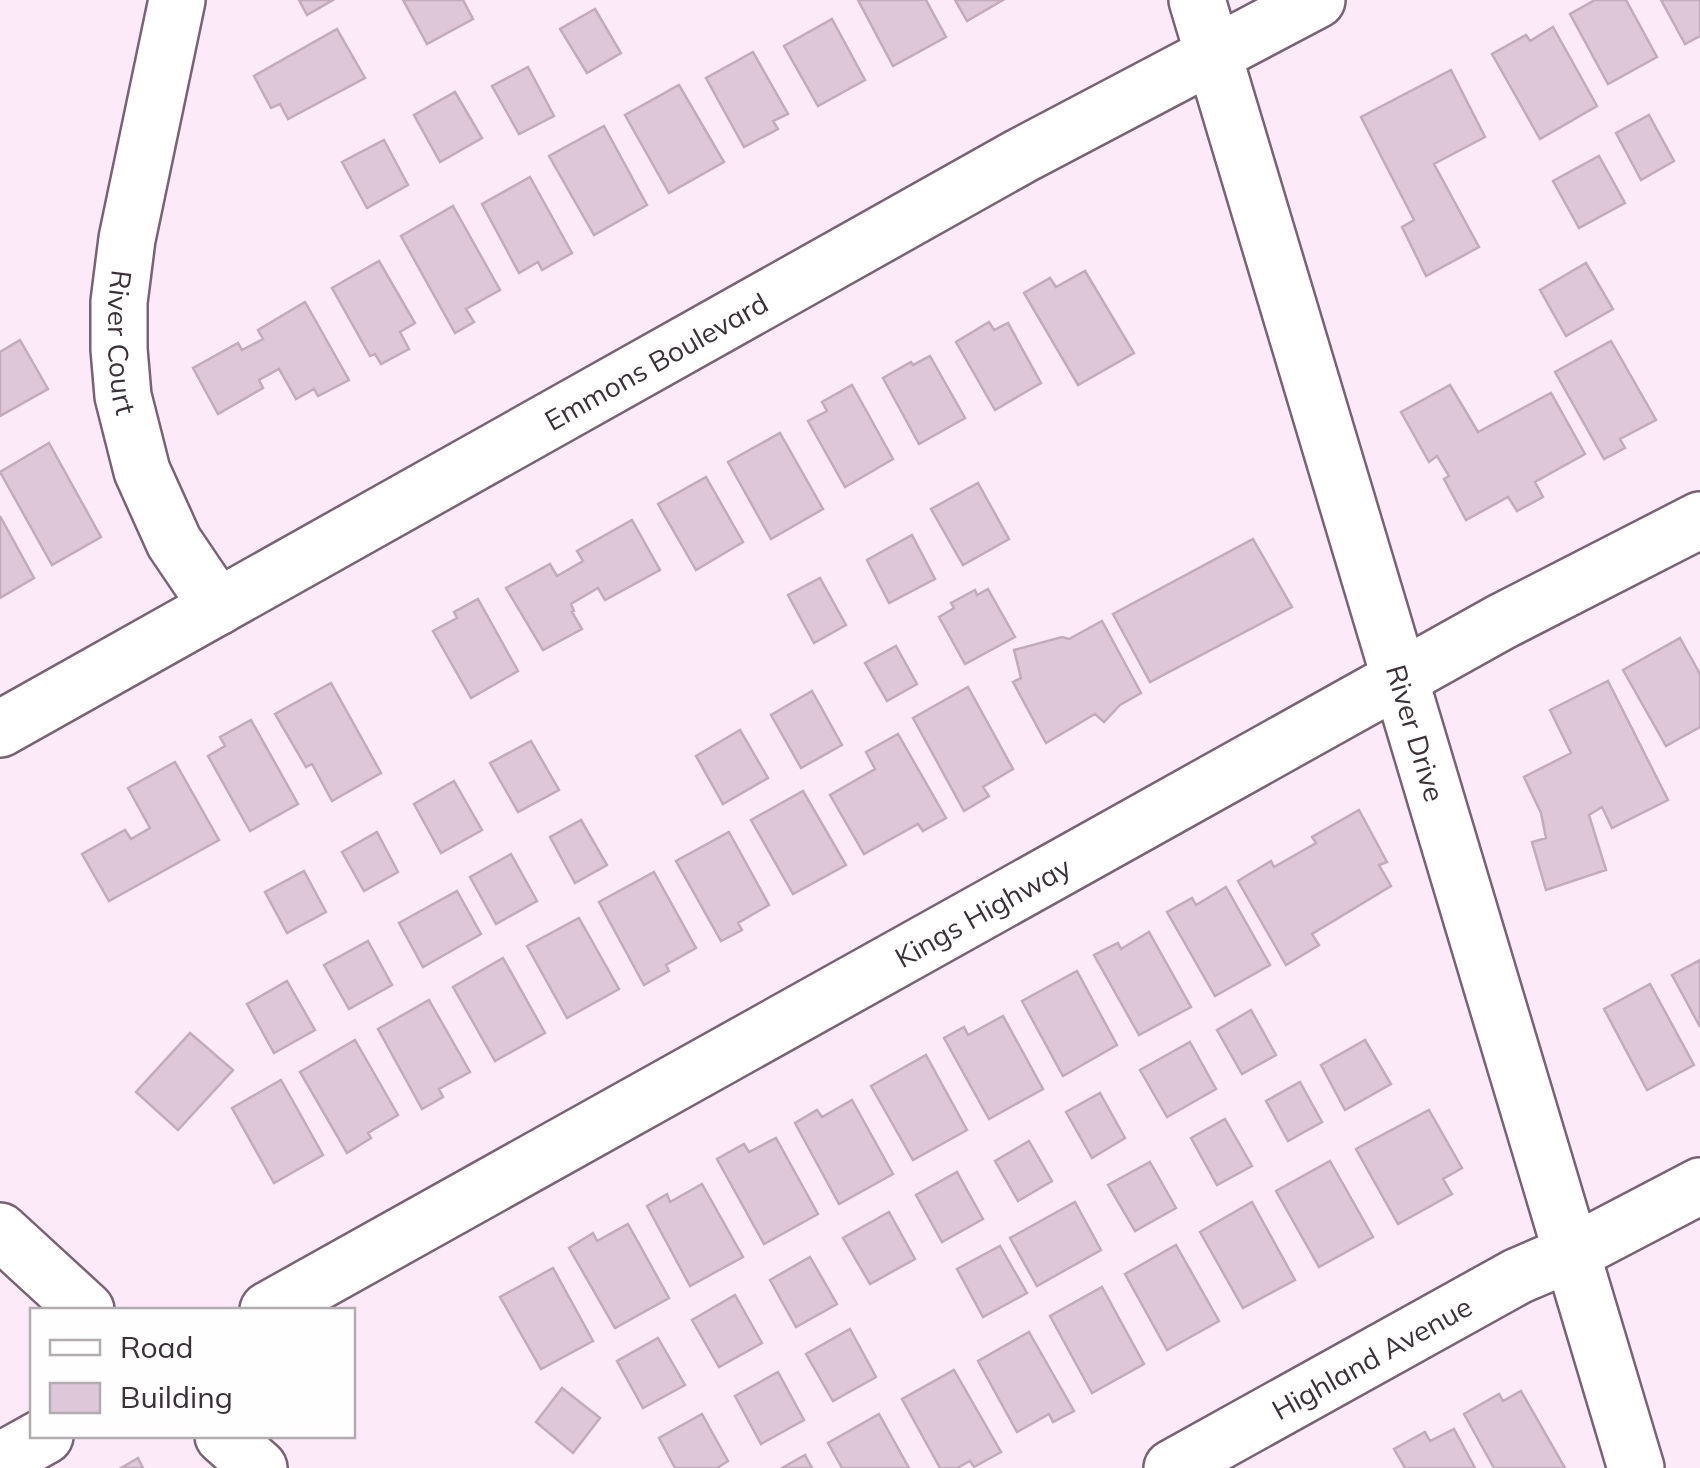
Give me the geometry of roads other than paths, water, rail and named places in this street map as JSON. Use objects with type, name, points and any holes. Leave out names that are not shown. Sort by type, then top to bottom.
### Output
[{"type":"street","name":"River Court","points":[[177,0],[127,240],[118,302],[118,349],[123,396],[142,471],[174,542],[218,606]]},
{"type":"street","name":"River Drive","points":[[1197,0],[1636,1468]]},
{"type":"street","name":"Emmons Boulevard","points":[[0,729],[1021,156],[1317,0]]},
{"type":"street","name":"Kings Highway","points":[[272,1308],[1501,622],[1700,520]]},
{"type":"street","name":"Highland Avenue","points":[[1172,1468],[1518,1276],[1572,1253],[1700,1186]]},
{"type":"street","points":[[0,1231],[84,1308]]},
{"type":"street","points":[[0,1461],[41,1438]]},
{"type":"street","points":[[224,1438],[259,1468]]}]
